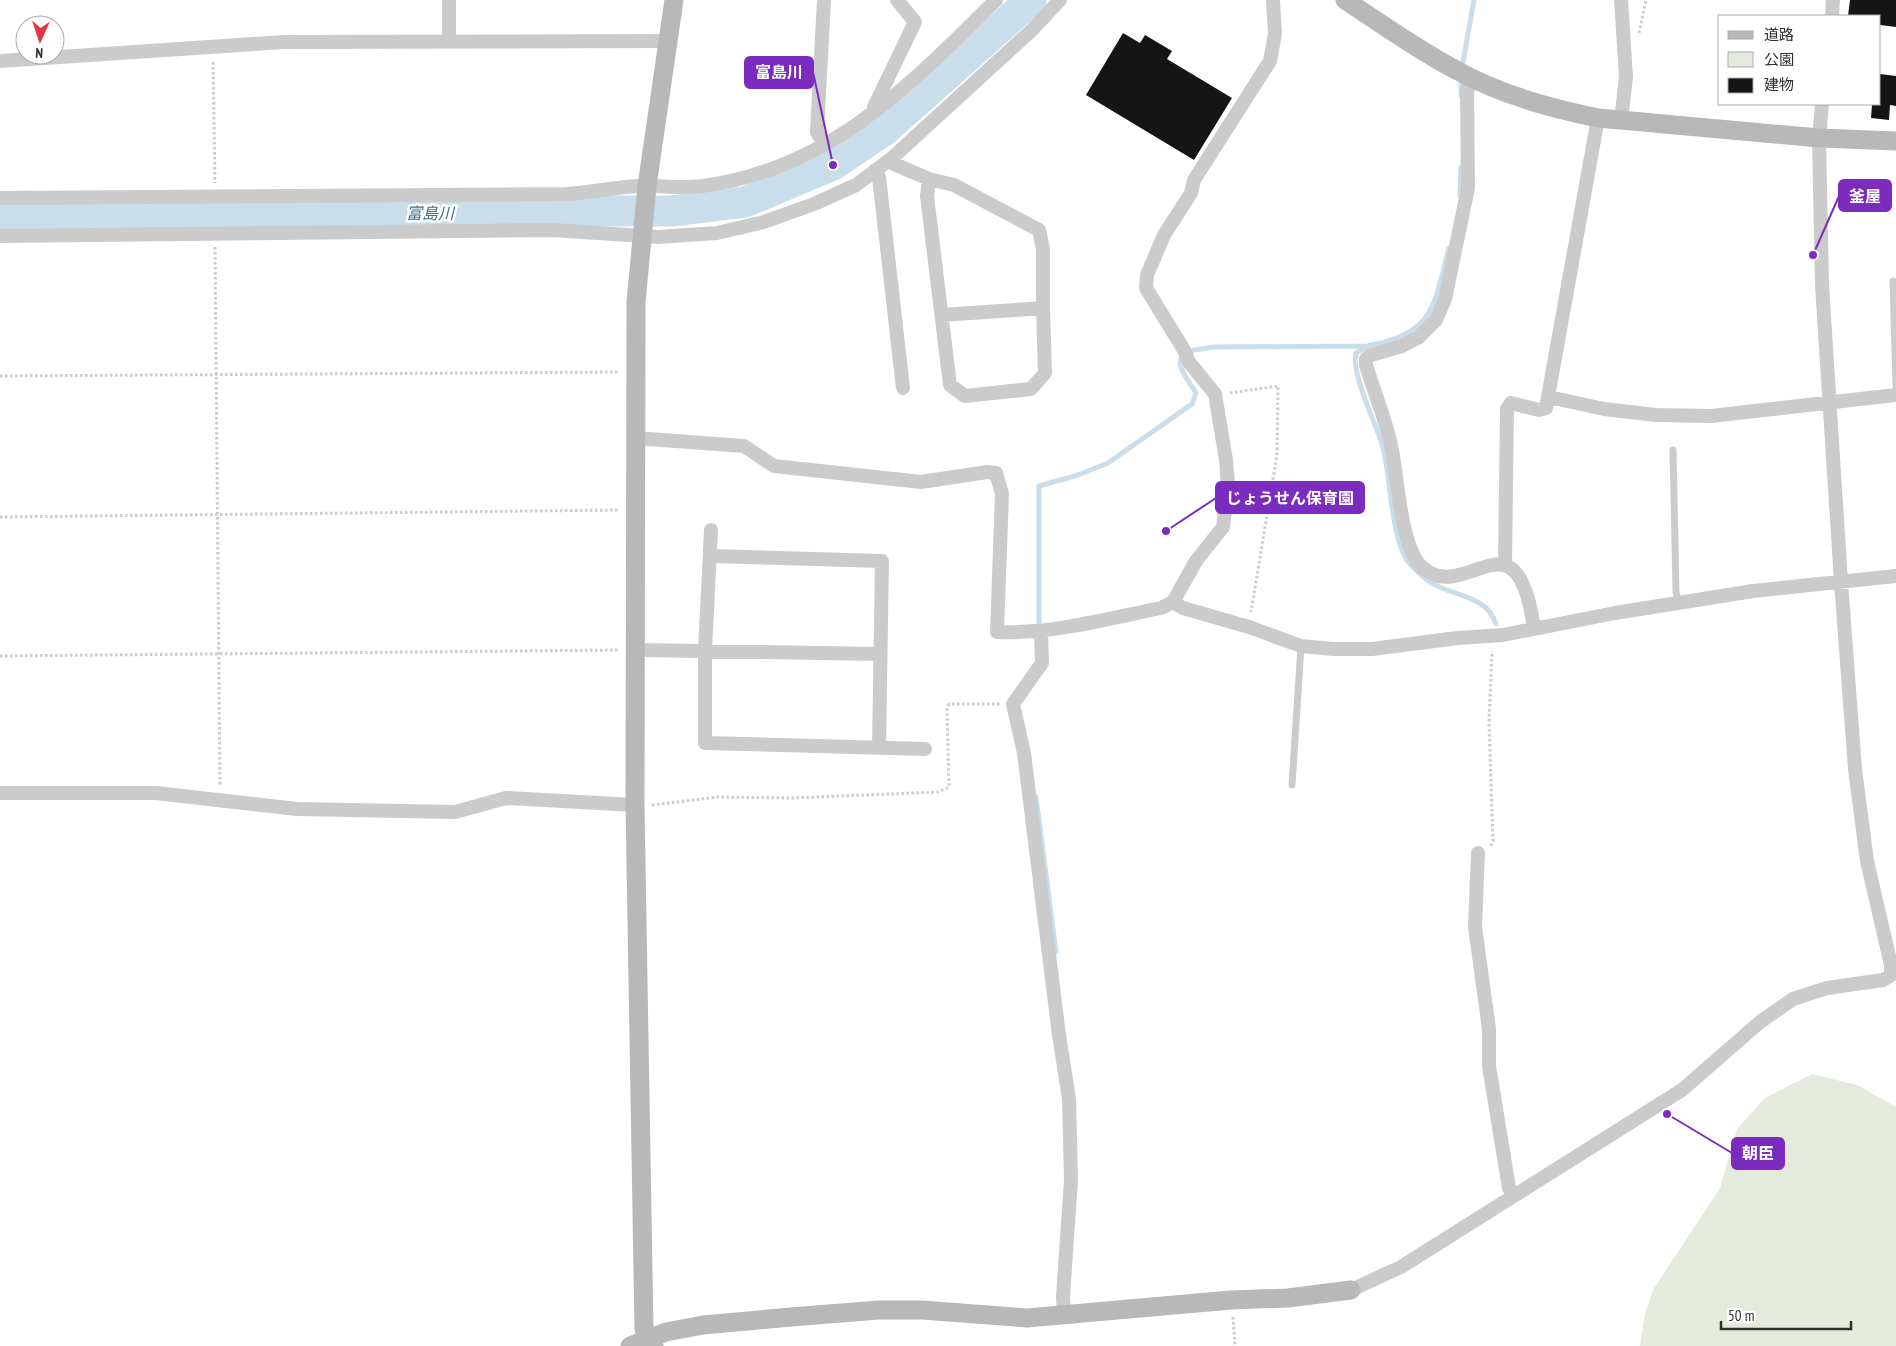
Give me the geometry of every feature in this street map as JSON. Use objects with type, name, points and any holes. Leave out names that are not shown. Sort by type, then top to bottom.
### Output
[{"type":"street","points":[[449,0],[449,40]]},
{"type":"street","points":[[651,1342],[644,1328],[635,805],[636,302],[647,190],[674,0]]},
{"type":"street","points":[[824,0],[817,132],[825,145]]},
{"type":"street","points":[[874,113],[874,107],[916,22],[897,0]]},
{"type":"street","points":[[0,198],[566,194],[702,186],[748,177],[792,161],[852,130],[874,113],[996,0]]},
{"type":"street","points":[[0,236],[554,230],[717,233],[764,222],[856,184],[892,158],[1032,30],[1060,0]]},
{"type":"street","points":[[635,438],[744,446],[774,466],[921,482],[988,472],[996,473],[1002,494],[997,632],[1041,632],[1161,608],[1173,602],[1196,561],[1223,527],[1227,477],[1214,394],[1193,369],[1146,288],[1147,275],[1164,235],[1191,193],[1194,180],[1270,61],[1275,34],[1273,0]]},
{"type":"street","points":[[1345,0],[1473,79],[1512,96],[1564,111],[1598,118],[1819,138],[1896,141]]},
{"type":"street","points":[[1621,0],[1626,77],[1621,120]]},
{"type":"street","points":[[1832,15],[1833,0]]},
{"type":"street","points":[[0,61],[284,42],[449,40],[668,41]]},
{"type":"street","points":[[1473,79],[1467,91],[1468,188],[1445,299],[1436,320],[1419,336],[1402,346],[1371,355],[1366,359],[1391,444],[1409,549],[1423,568],[1438,576],[1451,577],[1486,565],[1505,565],[1516,572],[1523,583],[1534,629]]},
{"type":"street","points":[[630,1346],[651,1342],[666,1332],[703,1325],[879,1310],[922,1310],[1027,1318],[1231,1300],[1288,1298],[1351,1290],[1400,1267],[1513,1194],[1682,1090],[1760,1022],[1792,999],[1827,988],[1883,980],[1894,975],[1867,861],[1860,815],[1840,582],[1822,285],[1819,138],[1822,105]]},
{"type":"street","points":[[1505,565],[1507,409],[1511,403],[1539,410],[1546,408],[1598,118]]},
{"type":"street","points":[[892,158],[894,164],[929,179],[954,185],[1039,230],[1043,249],[1045,373],[1031,389],[965,396],[950,385],[927,196],[929,179]]},
{"type":"street","points":[[875,170],[879,177],[903,388]]},
{"type":"street","points":[[942,315],[1043,308]]},
{"type":"street","points":[[1549,397],[1604,409],[1656,415],[1711,416],[1896,395]]},
{"type":"street","points":[[711,530],[705,651],[705,743],[925,749]]},
{"type":"street","points":[[710,556],[882,561],[879,747]]},
{"type":"street","points":[[1173,602],[1183,608],[1249,627],[1301,646],[1333,649],[1372,649],[1458,638],[1492,636],[1753,591],[1896,576]]},
{"type":"street","points":[[1041,632],[1042,663],[1013,704],[1027,772],[1059,1035],[1069,1099],[1071,1180],[1063,1296],[1064,1316]]},
{"type":"street","points":[[635,650],[880,654]]},
{"type":"street","points":[[0,793],[156,793],[297,809],[445,812],[455,812],[506,798],[635,805]]},
{"type":"street","points":[[1478,853],[1475,927],[1489,1029],[1489,1066],[1509,1188],[1513,1194]]},
{"type":"lane","points":[[1893,281],[1896,386]]},
{"type":"lane","points":[[1673,450],[1676,592],[1678,603]]},
{"type":"lane","points":[[1292,785],[1301,646]]},
{"type":"path","points":[[212,48],[214,67],[215,197]]},
{"type":"path","points":[[215,234],[218,653],[221,780],[218,799]]},
{"type":"path","points":[[0,376],[635,372]]},
{"type":"path","points":[[1214,394],[1278,386],[1277,455],[1249,627]]},
{"type":"path","points":[[0,516],[635,510]]},
{"type":"path","points":[[1478,853],[1492,846],[1494,841],[1490,722],[1492,636]]},
{"type":"path","points":[[0,656],[635,650]]},
{"type":"path","points":[[635,805],[646,806],[718,797],[792,798],[938,792],[949,787],[947,710],[949,704],[1013,704]]},
{"type":"path","points":[[1231,1300],[1235,1346]]},
{"type":"green space","points":[[1812,1074],[1857,1085],[1896,1107],[1896,1346],[1640,1346],[1645,1314],[1653,1290],[1720,1188],[1737,1129],[1765,1098]]},
{"type":"building","points":[[1850,0],[1896,0],[1896,27],[1881,25],[1881,15],[1848,15]]},
{"type":"building","points":[[1123,33],[1140,43],[1145,35],[1172,51],[1167,59],[1232,98],[1194,160],[1086,95]]},
{"type":"building","points":[[1881,74],[1896,76],[1896,106],[1890,105],[1889,120],[1871,118],[1872,105],[1881,105]]},
{"type":"waterway","name":"富島川","points":[[0,216],[671,211],[745,202],[833,165],[885,130],[1031,0]]},
{"type":"waterway","points":[[1462,68],[1474,0]]},
{"type":"waterway","points":[[1461,77],[1461,96]]},
{"type":"waterway","points":[[1460,196],[1461,167]]},
{"type":"waterway","points":[[1039,623],[1039,486],[1078,475],[1108,463],[1192,404],[1196,393],[1180,365],[1181,359],[1194,350],[1214,347],[1367,346],[1389,341],[1406,334],[1419,325],[1428,315],[1439,287],[1449,248]]},
{"type":"waterway","points":[[1366,347],[1356,353],[1355,363],[1365,400],[1383,448],[1395,525],[1403,553],[1409,563],[1432,583],[1481,604],[1487,609],[1496,624]]},
{"type":"waterway","points":[[1036,797],[1056,952]]},
{"type":"place","name":"富島川","points":[[833,165]]},
{"type":"place","name":"釜屋","points":[[1813,255]]},
{"type":"place","name":"じょうせん保育園","points":[[1166,531]]},
{"type":"place","name":"朝臣","points":[[1667,1114]]}]
